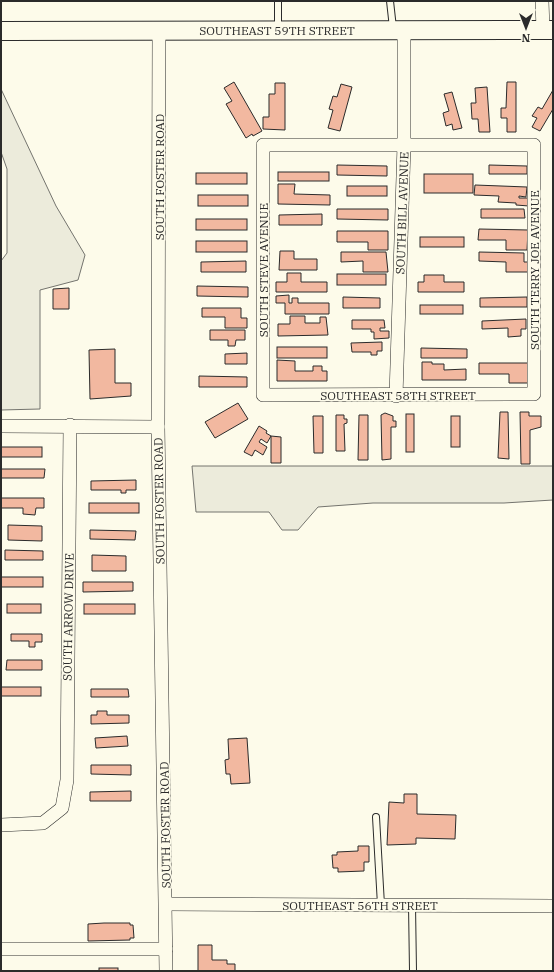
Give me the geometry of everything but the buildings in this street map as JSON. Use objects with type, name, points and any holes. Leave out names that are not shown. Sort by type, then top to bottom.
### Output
[{"type":"main road","name":"SOUTHEAST 59TH STREET","points":[[1,31],[548,30]]},
{"type":"street","points":[[542,1],[548,30]]},
{"type":"street","name":"SOUTH FOSTER ROAD","points":[[159,30],[158,427],[166,971]]},
{"type":"street","name":"SOUTH BILL AVENUE","points":[[396,396],[404,145],[398,30]]},
{"type":"street","name":"SOUTH STEVE AVENUE","points":[[263,395],[263,145],[404,145]]},
{"type":"street","name":"SOUTH TERRY JOE AVENUE","points":[[404,145],[534,145],[534,394]]},
{"type":"street","name":"SOUTHEAST 58TH STREET","points":[[263,395],[396,396],[534,394]]},
{"type":"street","points":[[1,426],[70,425],[158,427]]},
{"type":"street","name":"SOUTH ARROW DRIVE","points":[[1,825],[43,823],[62,808],[67,780],[70,425]]},
{"type":"street","name":"SOUTHEAST 56TH STREET","points":[[166,904],[553,906]]},
{"type":"street","points":[[1,949],[166,949]]},
{"type":"lane","points":[[278,1],[278,30]]},
{"type":"lane","points":[[390,1],[398,30]]},
{"type":"lane","points":[[376,817],[382,905]]},
{"type":"lane","points":[[412,905],[412,971]]},
{"type":"shaded area","points":[[1,89],[56,206],[85,255],[78,280],[40,290],[40,409],[1,410],[1,261],[7,253],[7,169],[1,152]]},
{"type":"shaded area","points":[[192,466],[553,466],[553,500],[504,503],[373,503],[318,507],[298,530],[282,530],[269,512],[196,512]]}]
